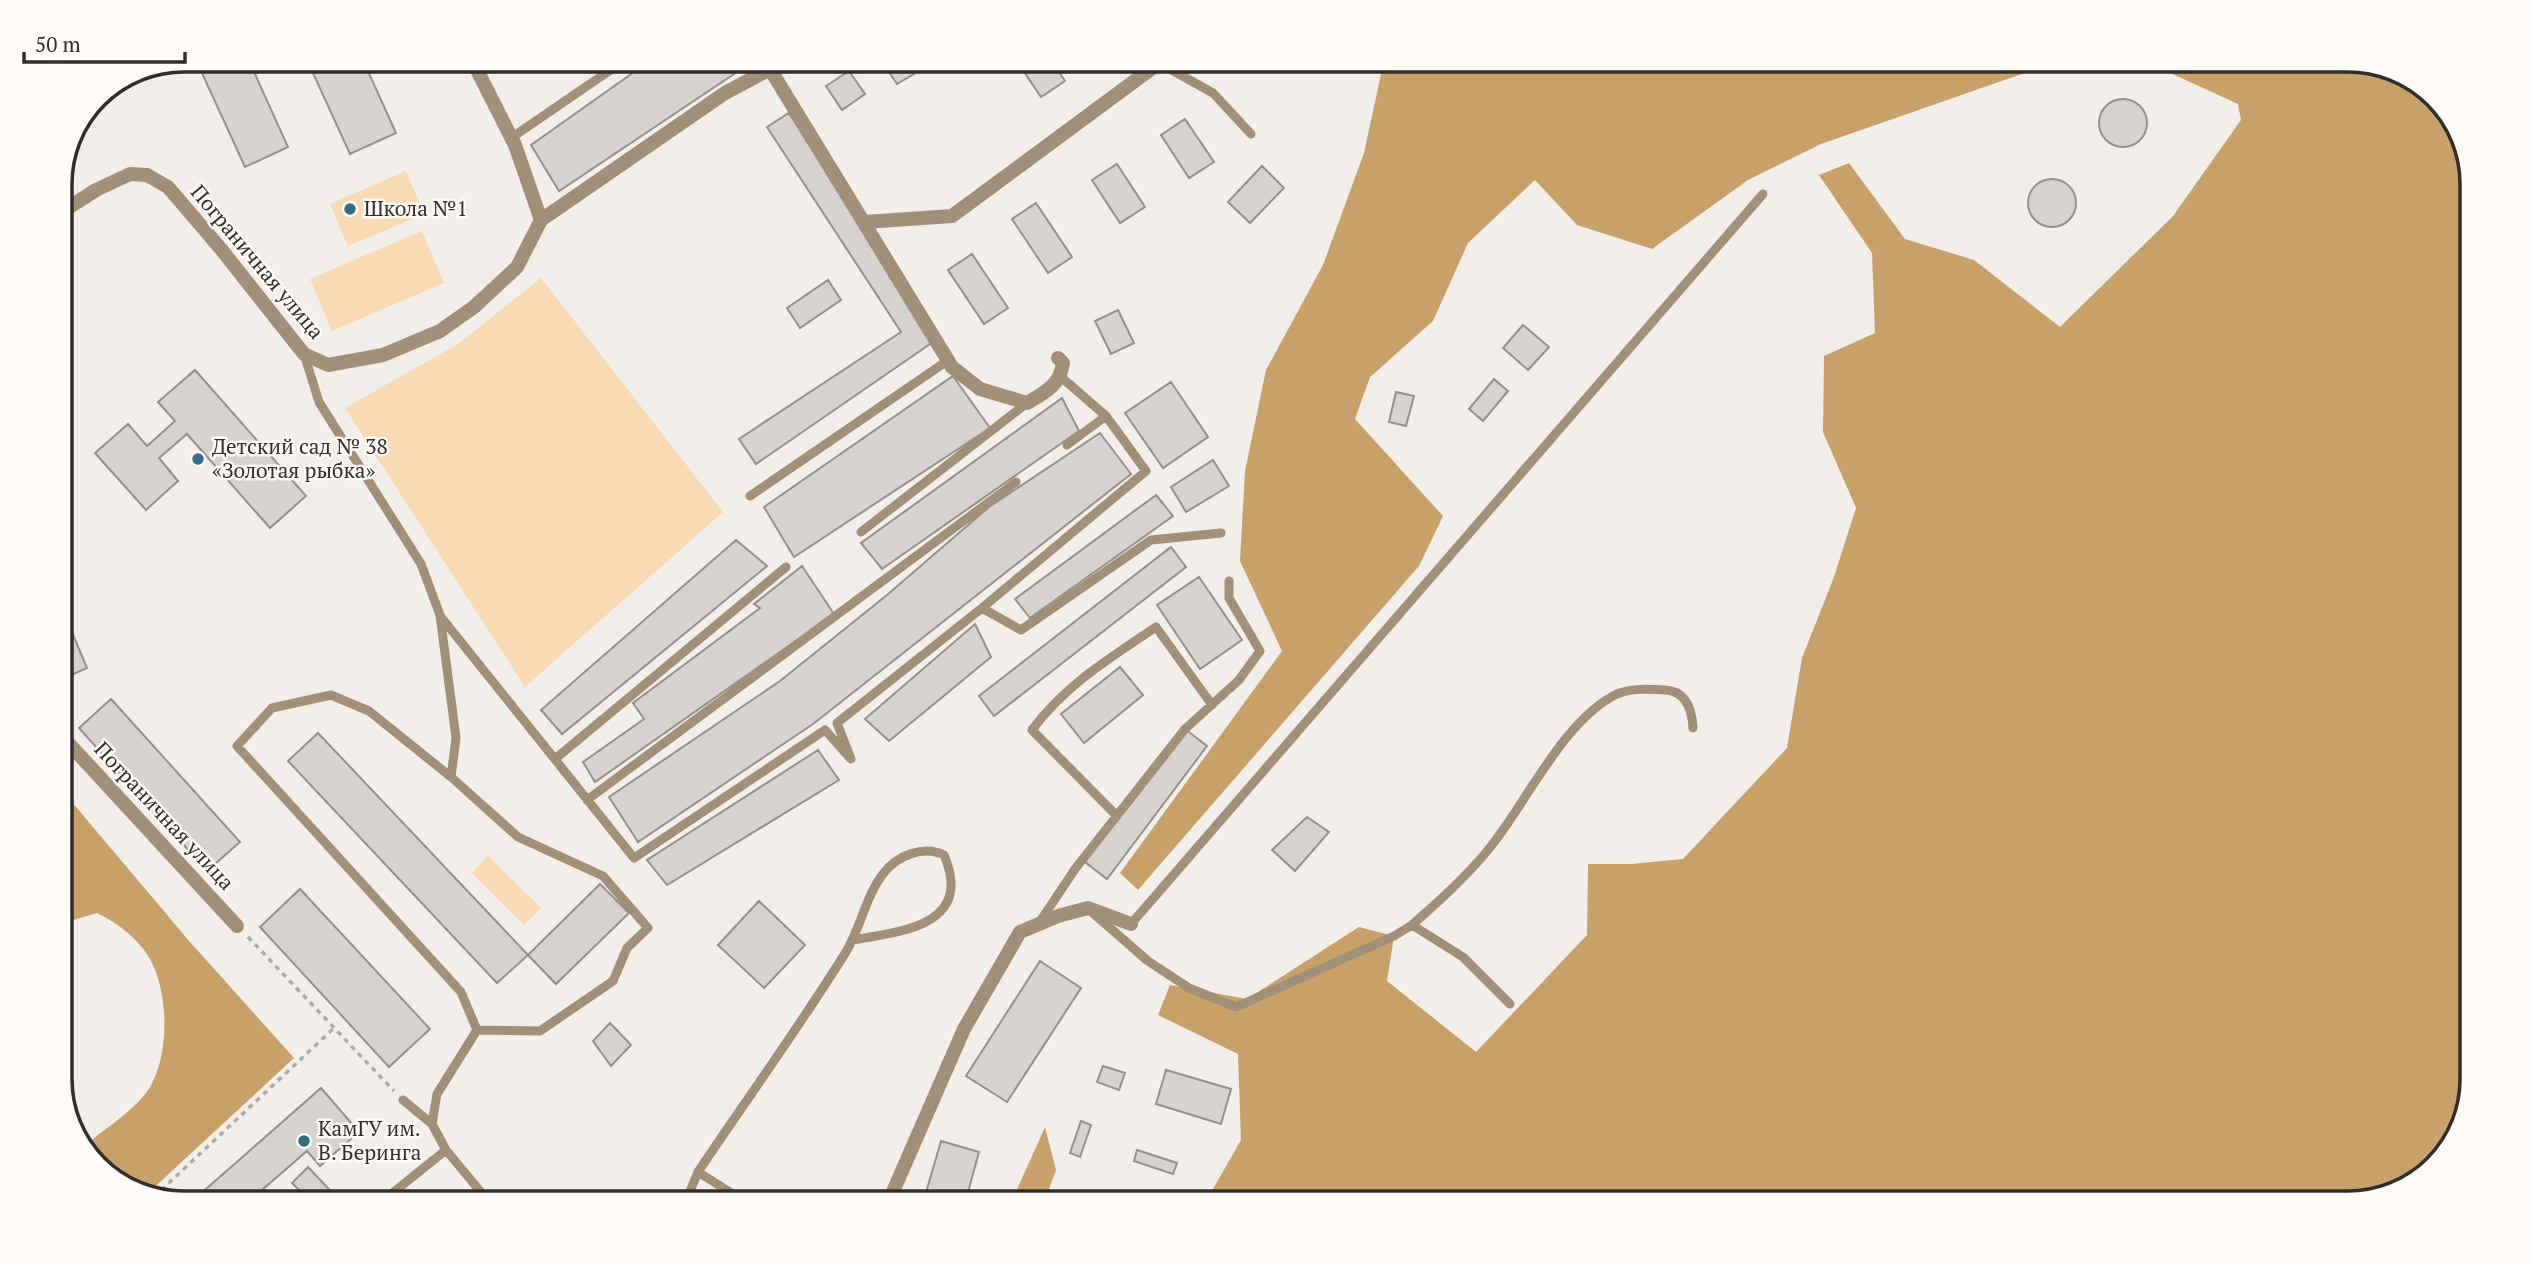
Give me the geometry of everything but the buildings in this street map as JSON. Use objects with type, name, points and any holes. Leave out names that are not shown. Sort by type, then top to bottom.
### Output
[{"type":"street","points":[[478,72],[511,138],[541,220],[726,93],[764,72]]},
{"type":"street","points":[[772,72],[866,222],[947,360],[980,389],[1027,403],[1053,387],[1061,377],[1063,363],[1058,358]]},
{"type":"street","points":[[866,222],[952,216],[1143,72]]},
{"type":"street","name":"Пограничная улица","points":[[72,205],[130,174],[147,175],[168,187],[221,249],[303,354],[328,365],[383,355],[440,331],[474,307],[517,267],[541,220]]},
{"type":"street","name":"Пограничная улица","points":[[72,747],[237,926]]},
{"type":"street","points":[[893,1191],[964,1029],[1020,932],[1088,908],[1131,924]]},
{"type":"lane","points":[[511,138],[607,72]]},
{"type":"lane","points":[[1177,72],[1213,93],[1251,134]]},
{"type":"lane","points":[[1131,924],[1763,194]]},
{"type":"lane","points":[[303,354],[318,402],[421,565],[440,615],[456,738],[451,777]]},
{"type":"lane","points":[[750,496],[947,360]]},
{"type":"lane","points":[[440,615],[634,859],[825,730],[851,759],[837,723],[982,608],[1146,471],[1106,416],[1061,377]]},
{"type":"lane","points":[[861,532],[1027,403]]},
{"type":"lane","points":[[1068,445],[1106,416]]},
{"type":"lane","points":[[587,800],[1016,482]]},
{"type":"lane","points":[[982,608],[1021,630],[1151,540],[1221,533]]},
{"type":"lane","points":[[555,759],[786,567]]},
{"type":"lane","points":[[1038,925],[1117,816],[1185,729],[1239,680],[1260,651],[1229,598],[1230,581]]},
{"type":"lane","points":[[1117,816],[1032,730],[1049,706],[1109,658],[1156,627],[1212,705]]},
{"type":"lane","points":[[1088,908],[1147,961],[1189,988],[1236,1007],[1394,936],[1412,925],[1466,877],[1503,832],[1553,754],[1608,700],[1630,690],[1674,691],[1686,700],[1693,728]]},
{"type":"lane","points":[[331,695],[369,711],[451,777],[518,837],[603,876],[648,928],[627,947],[612,981],[540,1031],[477,1030],[461,992],[237,746],[272,708],[331,695]]},
{"type":"lane","points":[[690,1191],[698,1172],[852,940],[884,873],[914,852],[932,849],[944,855],[952,873],[951,892],[942,911],[907,932],[852,940]]},
{"type":"lane","points":[[1412,925],[1463,957],[1510,1004]]},
{"type":"lane","points":[[432,1124],[437,1094],[477,1030]]},
{"type":"lane","points":[[403,1100],[432,1124],[446,1150],[480,1191]]},
{"type":"lane","points":[[395,1191],[446,1150]]},
{"type":"lane","points":[[698,1172],[728,1191]]},
{"type":"path","points":[[237,926],[403,1100]]},
{"type":"path","points":[[162,1189],[334,1028]]},
{"type":"shaded area","points":[[1381,72],[2028,72],[1821,144],[1748,180],[1652,249],[1577,225],[1535,180],[1468,243],[1433,321],[1370,377],[1355,419],[1443,516],[1419,566],[1138,890],[1120,873],[1282,651],[1240,561],[1245,471],[1266,370],[1323,265],[1364,153]]},
{"type":"shaded area","points":[[2168,72],[2348,72],[2377,76],[2398,83],[2432,110],[2449,134],[2458,162],[2460,1079],[2458,1101],[2449,1129],[2432,1153],[2398,1180],[2377,1187],[2348,1191],[1212,1191],[1241,1140],[1238,1054],[1158,1015],[1170,985],[1247,999],[1359,927],[1394,936],[1387,981],[1476,1052],[1587,935],[1588,864],[1631,864],[1683,859],[1787,748],[1802,658],[1834,577],[1856,508],[1823,432],[1824,356],[1875,333],[1872,253],[1819,175],[1849,163],[1905,239],[1974,260],[2060,327],[2173,216],[2241,120],[2238,104]]},
{"type":"shaded area","points":[[406,171],[424,214],[348,246],[330,204]]},
{"type":"shaded area","points":[[422,231],[444,283],[332,331],[310,279]]},
{"type":"shaded area","points":[[541,278],[723,512],[525,687],[345,408],[458,344]]},
{"type":"shaded area","points":[[72,802],[190,942],[294,1058],[155,1187],[134,1180],[122,1172],[110,1163],[91,1141],[146,1093],[159,1064],[164,1029],[162,993],[152,963],[136,940],[97,913],[72,920]]},
{"type":"shaded area","points":[[488,856],[541,908],[524,925],[472,873]]},
{"type":"shaded area","points":[[1045,1127],[1056,1170],[1048,1191],[1016,1191]]},
{"type":"place","name":"Школа №1","points":[[350,209]]},
{"type":"place","name":"Детский сад № 38 «Золотая рыбка»","points":[[198,459]]},
{"type":"place","name":"КамГУ им. В. Беринга","points":[[304,1141]]}]
